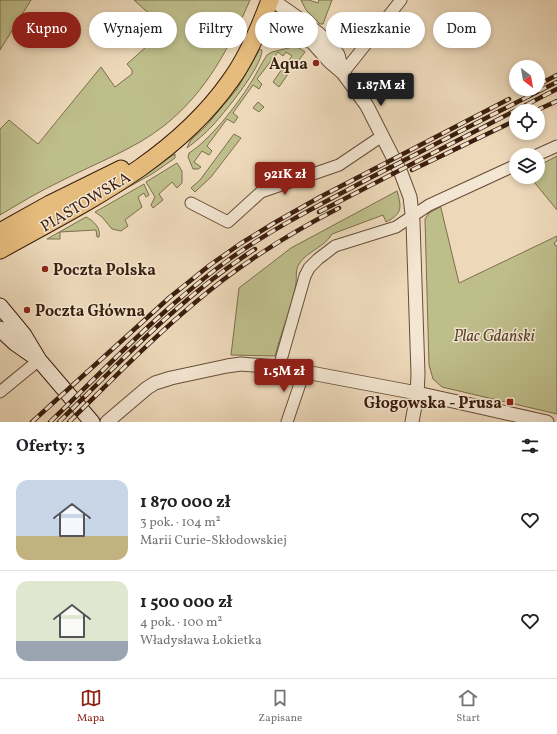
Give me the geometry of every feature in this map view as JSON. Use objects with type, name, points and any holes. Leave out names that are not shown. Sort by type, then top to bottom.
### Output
[{"type":"main road","name":"PIASTOWSKA","points":[[266,12],[271,0]]},
{"type":"main road","name":"PIASTOWSKA","points":[[0,250],[103,191],[137,170],[168,147],[202,116],[230,81],[242,62],[255,35]]},
{"type":"main road","name":"PIASTOWSKA","points":[[0,232],[56,200],[168,147]]},
{"type":"main road","points":[[0,306],[24,335],[39,360],[92,422]]},
{"type":"main road","points":[[0,328],[15,343],[39,360]]},
{"type":"street","points":[[271,0],[325,40],[337,54],[343,73]]},
{"type":"street","points":[[343,73],[401,0]]},
{"type":"street","points":[[317,48],[329,61],[343,73],[366,106],[406,185],[410,199],[413,216],[418,374],[417,393],[412,422]]},
{"type":"street","points":[[191,203],[228,222],[261,192],[339,165],[382,136]]},
{"type":"street","points":[[545,151],[557,146]]},
{"type":"street","points":[[279,367],[303,280],[310,267],[324,253],[346,242],[392,228],[434,202],[509,167]]},
{"type":"street","points":[[0,392],[39,360]]},
{"type":"street","points":[[107,422],[147,388],[164,380],[234,364],[279,367],[417,393],[547,422]]},
{"type":"street","points":[[286,422],[304,372]]},
{"type":"green space","points":[[0,0],[31,0],[24,12],[12,12],[12,31],[0,50]]},
{"type":"green space","points":[[134,0],[250,0],[245,12],[185,12],[185,48],[227,48],[205,83],[193,98],[165,125],[128,149],[74,174],[0,215],[0,129],[9,120],[38,144],[101,67],[115,87],[132,74],[132,70],[127,64],[145,48],[177,48],[177,12],[147,12]]},
{"type":"green space","points":[[301,0],[309,0],[318,3],[319,0],[332,0],[328,12],[326,12],[323,24],[318,22],[318,12],[308,12]]},
{"type":"green space","points":[[289,48],[299,48],[305,52],[295,65],[289,60],[292,56],[286,52],[283,56],[278,52],[257,79],[262,84],[259,89],[253,85],[233,113],[238,117],[234,123],[227,119],[207,146],[212,151],[209,155],[202,151],[194,162],[201,167],[198,169],[193,169],[188,157],[189,153],[214,131],[230,112],[250,84],[267,55],[272,52]]},
{"type":"green space","points":[[260,49],[262,50],[256,67],[242,89],[210,128],[187,148],[190,141],[206,126],[237,89]]},
{"type":"green space","points":[[282,69],[288,74],[279,87],[273,82]]},
{"type":"green space","points":[[258,102],[264,107],[259,112],[253,108]]},
{"type":"green space","points":[[234,134],[241,138],[211,177],[195,192],[191,188],[200,180]]},
{"type":"green space","points":[[175,154],[175,158],[152,174],[91,208]]},
{"type":"green space","points":[[557,156],[557,210],[536,184],[545,184],[545,162]]},
{"type":"green space","points":[[177,163],[182,171],[182,183],[177,188],[172,182],[159,194],[163,200],[153,208],[151,205],[155,197],[146,182]]},
{"type":"green space","points":[[144,184],[149,195],[146,197],[144,193],[138,197],[142,207],[125,220],[128,226],[121,231],[112,229],[102,217],[95,212]]},
{"type":"green space","points":[[397,191],[400,206],[398,213],[391,219],[386,222],[383,215],[332,234],[325,242],[299,264],[296,286],[275,356],[231,355],[239,288],[291,248]]},
{"type":"green space","name":"Plac Gdański","points":[[440,204],[459,283],[557,236],[557,240],[554,244],[557,246],[557,414],[442,387],[433,379],[429,365],[425,219],[429,213],[440,207]]},
{"type":"green space","points":[[86,217],[98,228],[99,237],[97,237],[96,230],[60,232],[60,239],[47,239]]},
{"type":"railway","points":[[545,81],[557,75]]},
{"type":"railway","points":[[50,422],[160,316],[231,258],[282,226],[335,197],[557,82]]},
{"type":"railway","points":[[319,212],[557,89]]},
{"type":"railway","points":[[32,422],[170,297],[210,265],[240,244],[320,197],[509,99]]},
{"type":"railway","points":[[545,106],[557,101]]},
{"type":"railway","points":[[412,170],[509,123]]},
{"type":"railway","points":[[69,422],[163,330],[223,280],[280,241],[339,208]]},
{"type":"railway","points":[[59,422],[177,308],[228,267],[255,249]]},
{"type":"place","name":"Aqua","points":[[316,63]]},
{"type":"place","name":"Poczta Polska","points":[[45,269]]},
{"type":"place","name":"Poczta Główna","points":[[27,310]]},
{"type":"place","name":"Głogowska - Prusa","points":[[510,402]]}]
